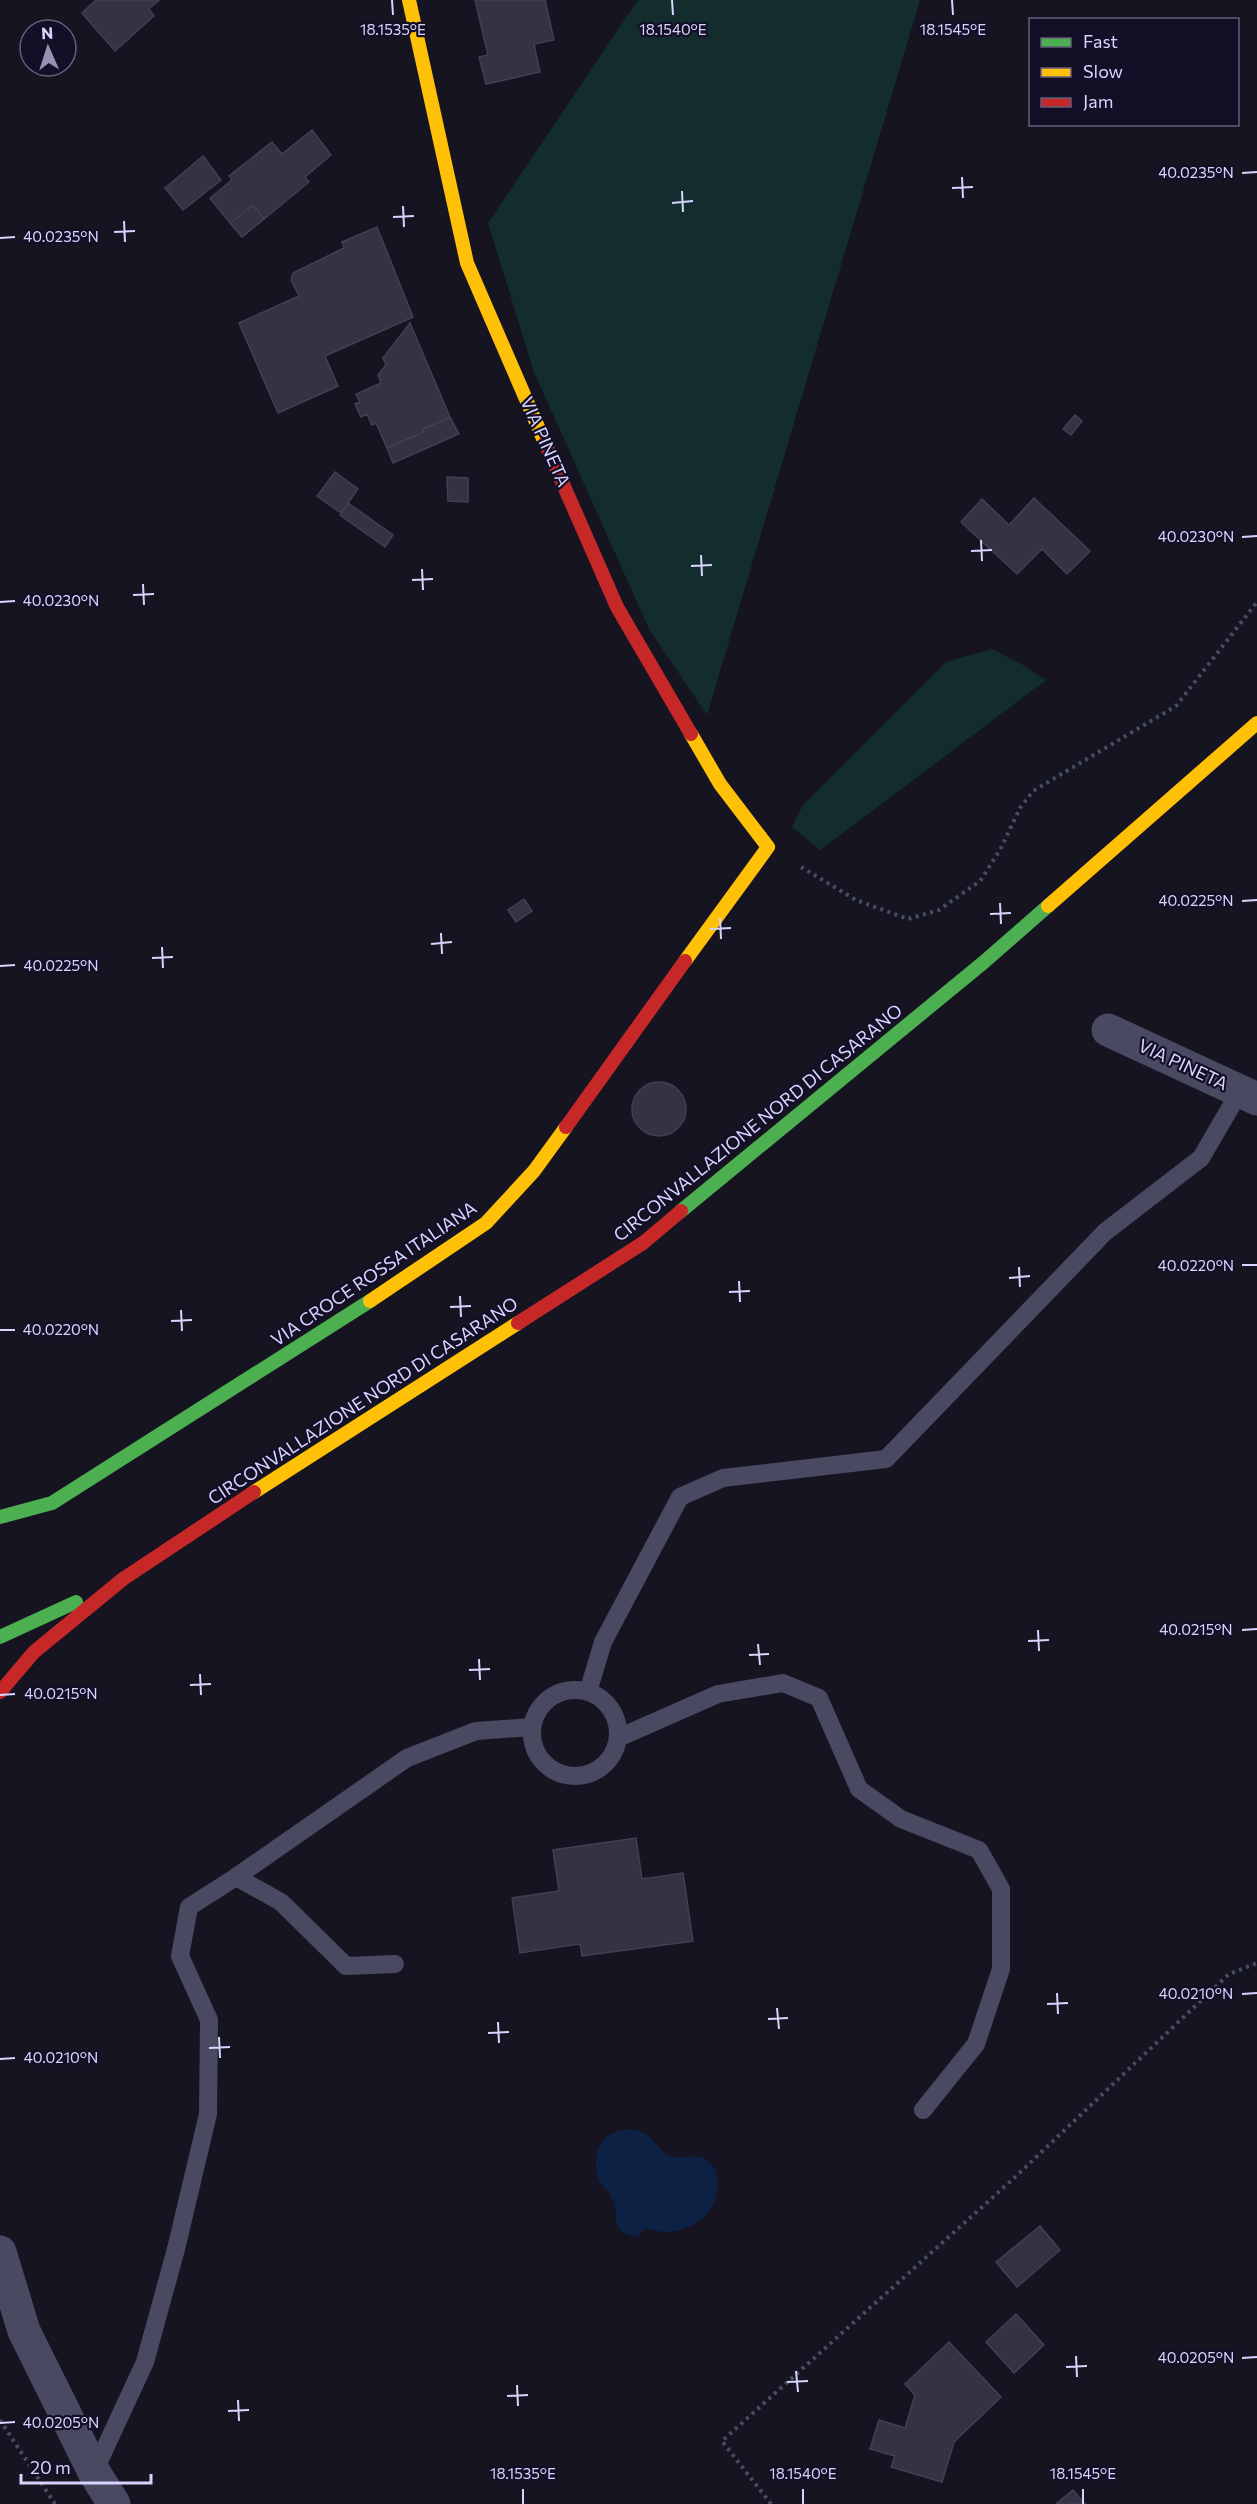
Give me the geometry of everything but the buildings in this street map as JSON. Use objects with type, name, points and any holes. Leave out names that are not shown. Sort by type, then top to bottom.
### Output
[{"type":"street","name":"VIA PINETA","points":[[409,0],[467,263],[617,608],[720,784],[768,847]]},
{"type":"street","name":"CIRCONVALLAZIONE NORD DI CASARANO","points":[[0,1692],[34,1652],[123,1579],[298,1463],[643,1243],[984,962],[1257,723]]},
{"type":"street","name":"VIA CROCE ROSSA ITALIANA","points":[[0,1517],[52,1503],[311,1340],[486,1223],[534,1171],[768,847]]},
{"type":"street","name":"VIA PINETA","points":[[1108,1030],[1248,1095]]},
{"type":"street","name":"CIRCONVALLAZIONE NORD DI CASARANO","points":[[0,1637],[123,1579]]},
{"type":"street","points":[[0,2252],[24,2331],[94,2472],[114,2504]]},
{"type":"lane","points":[[588,1692],[603,1642],[680,1497],[723,1478],[886,1459],[1105,1232],[1201,1158],[1248,1095]]},
{"type":"lane","points":[[618,1738],[718,1694],[783,1683],[819,1698],[859,1789],[901,1819],[979,1850],[1001,1889],[1001,1969],[976,2044],[923,2110]]},
{"type":"lane","points":[[573,1689],[588,1692],[601,1698],[612,1709],[618,1723],[618,1738],[615,1751],[596,1770],[583,1775],[569,1776],[551,1768],[537,1754],[532,1741],[532,1727],[536,1713],[545,1701],[558,1693],[573,1689]]},
{"type":"lane","points":[[94,2472],[145,2362],[176,2249],[208,2114],[208,2020],[180,1956],[189,1907],[407,1758],[476,1731],[532,1727]]},
{"type":"lane","points":[[236,1877],[281,1902],[346,1966],[395,1964]]},
{"type":"path","points":[[768,847],[866,904],[908,919],[939,910],[980,881],[1000,850],[1020,808],[1034,791],[1176,706],[1257,602]]},
{"type":"path","points":[[771,2504],[722,2441],[1012,2180],[1229,1974],[1257,1963]]},
{"type":"path","points":[[0,2420],[55,2504]]},
{"type":"green space","points":[[638,0],[920,0],[707,715],[649,629],[534,372],[488,223]]},
{"type":"green space","points":[[992,649],[1046,680],[820,850],[792,827],[803,805],[946,662]]},
{"type":"water","points":[[631,2129],[650,2137],[668,2155],[698,2157],[709,2162],[714,2168],[717,2179],[716,2199],[701,2220],[677,2231],[668,2232],[646,2228],[637,2237],[621,2231],[618,2227],[611,2195],[599,2179],[596,2159],[600,2146],[607,2136]]},
{"type":"traffic: fast","points":[[681,1211],[984,962],[1048,906]]},
{"type":"traffic: fast","points":[[0,1517],[52,1503],[370,1301]]},
{"type":"traffic: fast","points":[[0,1637],[76,1602]]},
{"type":"traffic: slow","points":[[409,0],[467,263],[545,443]]},
{"type":"traffic: slow","points":[[1048,906],[1257,723]]},
{"type":"traffic: slow","points":[[685,961],[768,847],[720,784],[691,734]]},
{"type":"traffic: slow","points":[[370,1301],[486,1223],[534,1171],[566,1127]]},
{"type":"traffic: slow","points":[[254,1492],[518,1323]]},
{"type":"traffic: jam","points":[[545,443],[617,607],[691,734]]},
{"type":"traffic: jam","points":[[566,1127],[685,961]]},
{"type":"traffic: jam","points":[[518,1323],[643,1243],[681,1211]]},
{"type":"traffic: jam","points":[[0,1692],[34,1652],[123,1579],[254,1492]]}]
